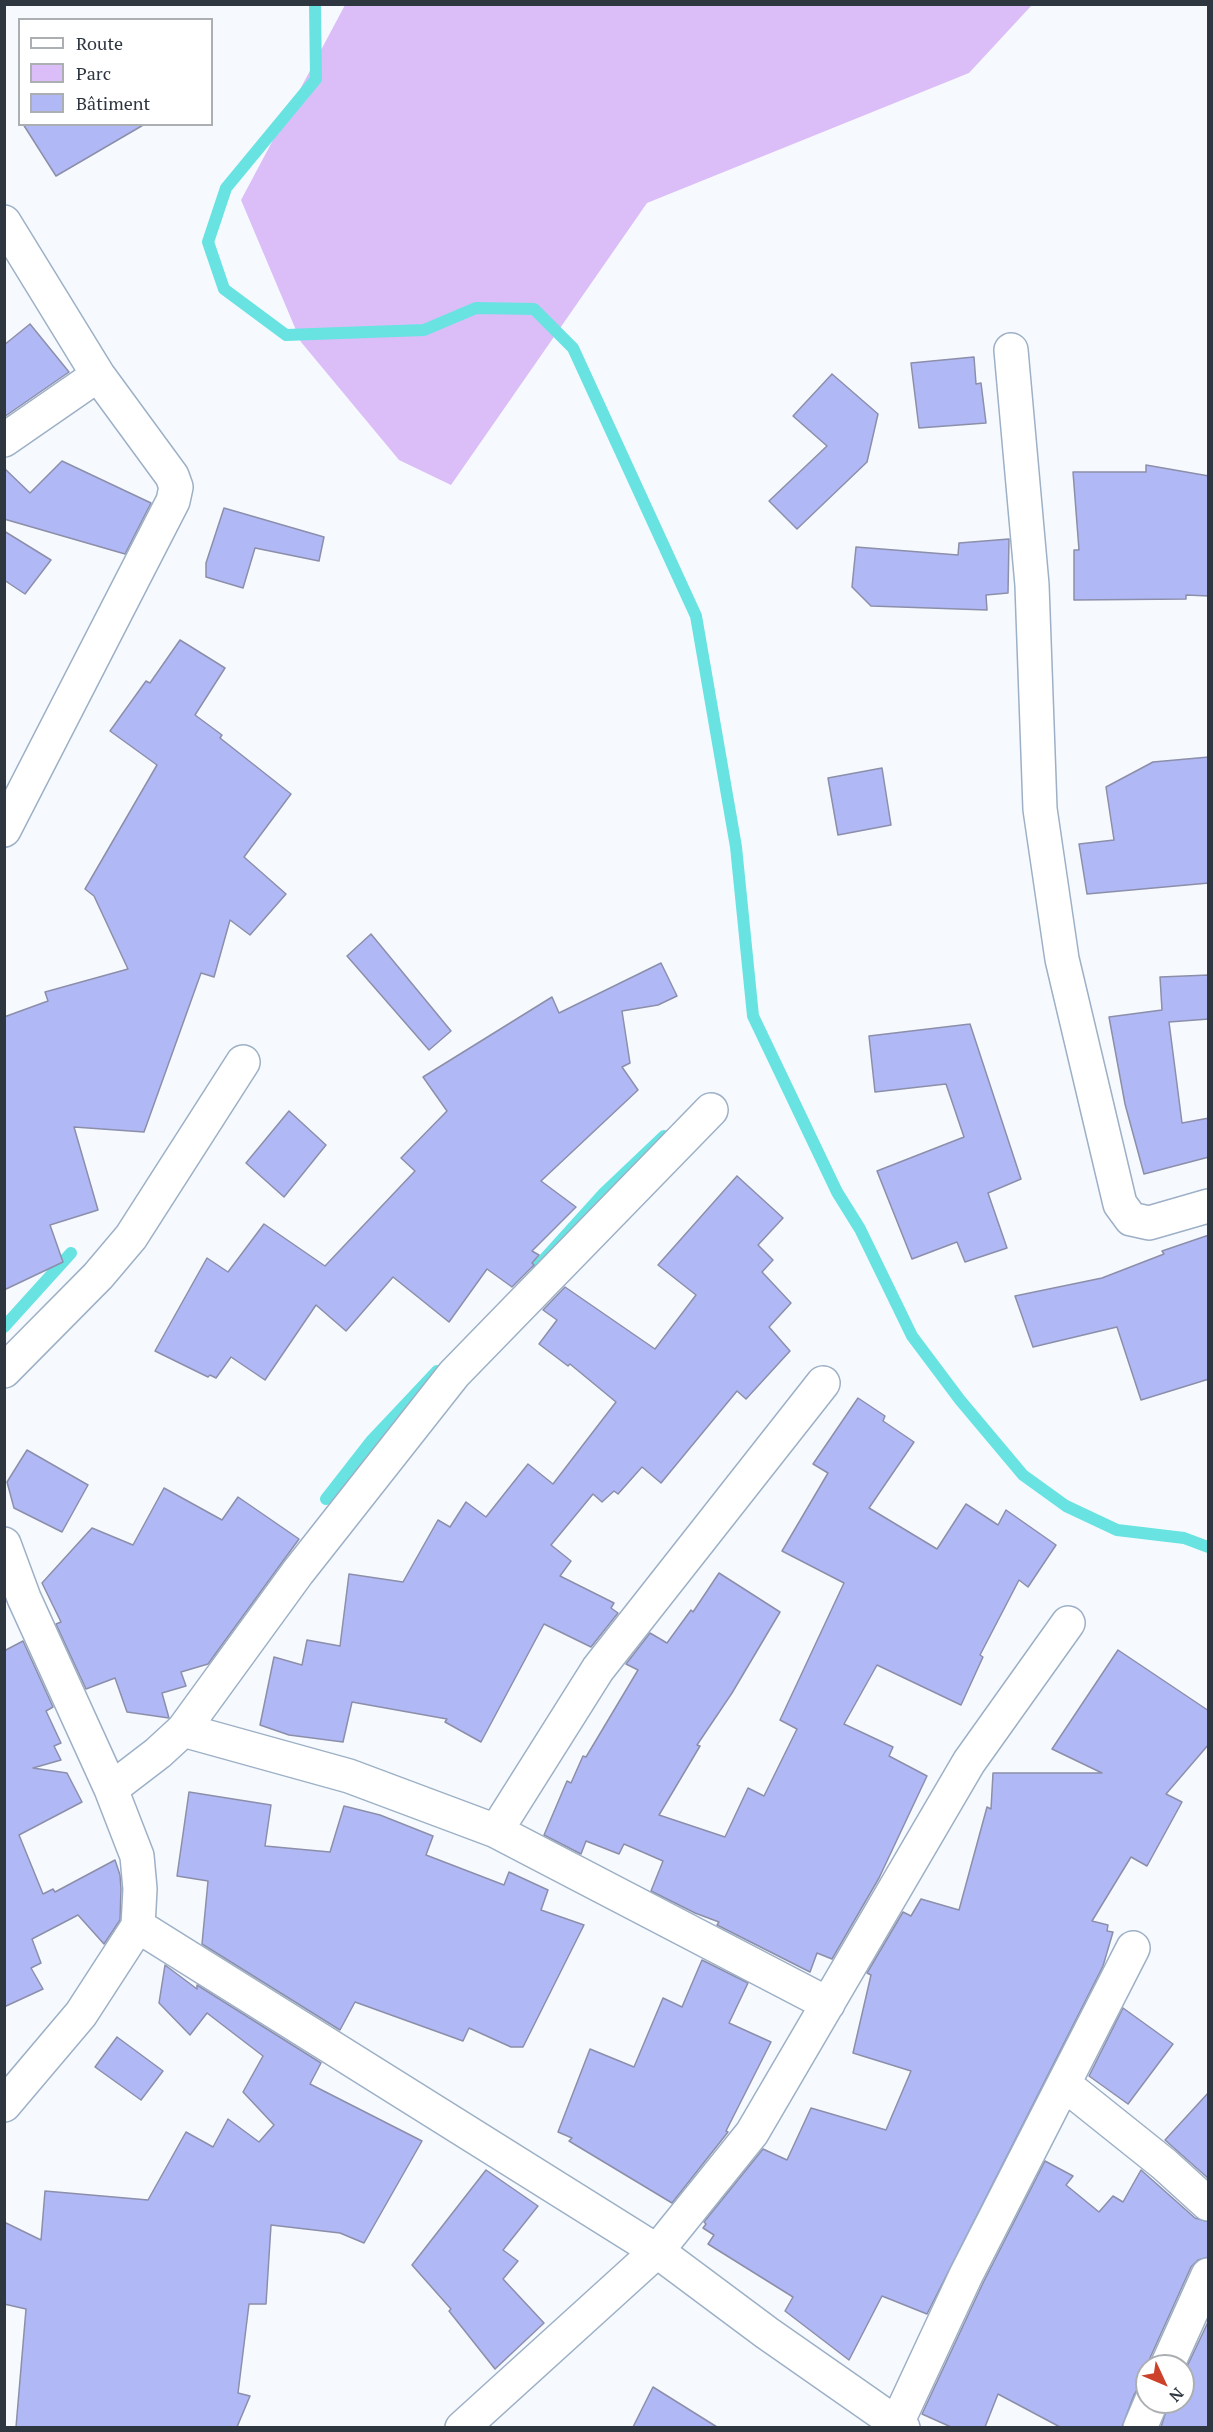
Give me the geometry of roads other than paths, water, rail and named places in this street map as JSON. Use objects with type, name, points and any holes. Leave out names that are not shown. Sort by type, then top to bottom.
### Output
[{"type":"street","points":[[4,222],[98,375],[172,476],[176,488],[173,501],[4,830]]},
{"type":"street","points":[[1011,350],[1032,585],[1040,809],[1062,959],[1120,1204],[1131,1220],[1149,1223],[1209,1206]]},
{"type":"street","points":[[4,440],[98,375]]},
{"type":"street","points":[[4,1371],[98,1276],[131,1237],[243,1062]]},
{"type":"street","points":[[111,1789],[158,1753],[183,1730],[298,1572],[454,1374],[711,1110]]},
{"type":"street","points":[[496,1831],[598,1669],[823,1383]]},
{"type":"street","points":[[4,1544],[14,1604],[111,1789],[136,1856],[140,1888],[138,1926],[81,2014],[4,2105]]},
{"type":"street","points":[[462,2427],[657,2251],[752,2133],[969,1762],[1068,1623]]},
{"type":"street","points":[[183,1730],[349,1776],[496,1831],[828,2004]]},
{"type":"street","points":[[138,1926],[657,2251],[767,2333],[900,2425],[966,2276],[1133,1948]]},
{"type":"street","points":[[1064,2084],[1164,2164],[1209,2204]]},
{"type":"street","points":[[1173,2354],[1209,2275]]},
{"type":"waterway","points":[[315,4],[316,79],[226,188],[208,242],[224,289],[286,335],[424,330],[476,308],[534,309],[573,348],[696,616],[736,847],[753,1016],[837,1192],[860,1229],[912,1336],[960,1400],[1023,1475],[1066,1506],[1117,1530],[1184,1538],[1208,1547]]},
{"type":"waterway","points":[[538,1266],[604,1193],[664,1136]]},
{"type":"waterway","points":[[4,1327],[71,1253]]},
{"type":"waterway","points":[[326,1499],[372,1440],[437,1371]]}]
